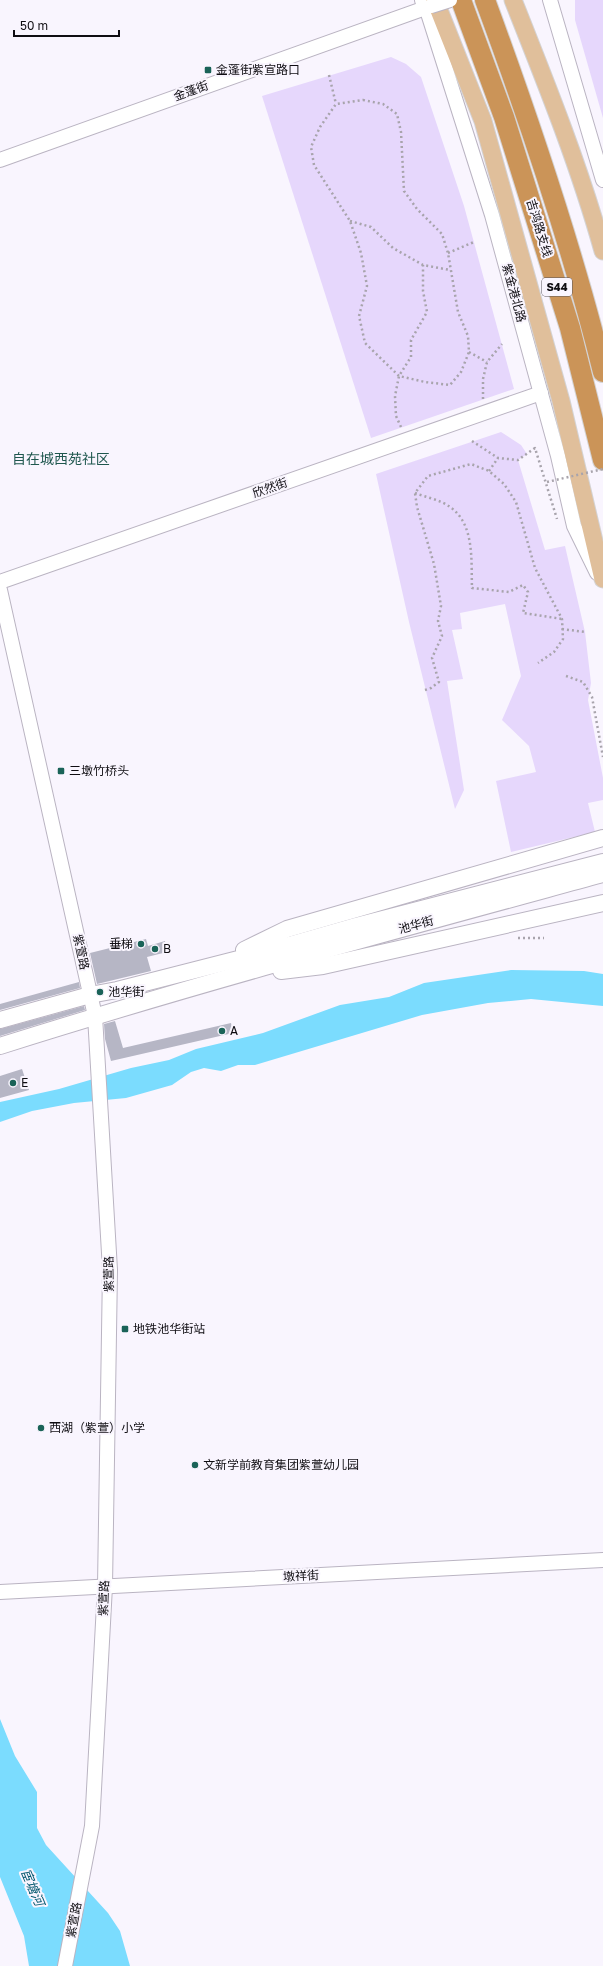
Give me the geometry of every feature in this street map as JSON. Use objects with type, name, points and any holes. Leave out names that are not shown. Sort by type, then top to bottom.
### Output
[{"type":"highway","name":"吉鸿路支线","points":[[461,0],[504,117],[570,328],[603,460]]},
{"type":"highway","name":"吉鸿路支线","points":[[485,0],[526,112],[590,321],[603,372]]},
{"type":"main road","points":[[513,0],[554,103],[593,213],[603,251]]},
{"type":"main road","name":"紫金港北路","points":[[429,3],[483,121],[561,401],[603,579]]},
{"type":"main road","points":[[219,963],[287,929],[603,838]]},
{"type":"main road","name":"池华街","points":[[0,1046],[95,1016],[226,978],[261,960],[356,926],[603,862]]},
{"type":"main road","name":"池华街","points":[[0,1020],[90,995],[117,990],[219,963],[261,960],[603,874]]},
{"type":"main road","points":[[226,978],[323,966],[603,902]]},
{"type":"street","name":"金蓬街","points":[[0,160],[429,3],[450,0]]},
{"type":"street","points":[[550,0],[603,180]]},
{"type":"street","name":"紫金港北路","points":[[429,3],[492,215],[558,456],[574,526],[603,585]]},
{"type":"street","name":"欣然街","points":[[0,582],[540,393]]},
{"type":"street","name":"紫萱路","points":[[0,590],[95,1016],[110,1270],[105,1586],[92,1826],[65,1966]]},
{"type":"street","name":"墩祥街","points":[[0,1592],[603,1560]]},
{"type":"path","points":[[329,75],[336,104]]},
{"type":"path","points":[[363,100],[383,104],[397,114],[401,132],[404,191],[417,209],[442,234],[448,253],[458,312],[468,336],[469,352],[461,372],[450,385],[425,382],[399,376],[365,343],[359,316],[367,286],[361,252],[350,221],[314,165],[310,147],[320,127],[336,104],[363,100]]},
{"type":"path","points":[[350,221],[371,228],[393,248],[423,265],[450,270]]},
{"type":"path","points":[[448,253],[474,242]]},
{"type":"path","points":[[401,428],[396,416],[395,396],[399,376],[411,357],[412,340],[427,312],[423,291],[423,265]]},
{"type":"path","points":[[483,399],[483,379],[487,362],[502,344]]},
{"type":"path","points":[[469,352],[487,362]]},
{"type":"path","points":[[472,441],[498,458],[518,460],[535,448],[547,482],[558,523]]},
{"type":"path","points":[[489,471],[498,458]]},
{"type":"path","points":[[425,690],[431,688],[439,682],[432,658],[442,636],[438,621],[441,606],[434,564],[416,507],[415,493],[428,476],[471,464],[489,471],[504,484],[516,502],[535,568],[562,619],[563,639],[554,652],[538,663]]},
{"type":"path","points":[[547,482],[603,469]]},
{"type":"path","points":[[415,493],[450,506],[461,518],[471,544],[472,588],[509,592],[523,584],[528,592],[523,614],[562,619]]},
{"type":"path","points":[[562,629],[585,632]]},
{"type":"path","points":[[566,676],[583,682],[592,697],[603,757]]},
{"type":"shaded area","points":[[575,0],[603,0],[603,118],[575,20]]},
{"type":"shaded area","points":[[391,57],[406,64],[421,77],[464,206],[514,389],[371,438],[262,96]]},
{"type":"shaded area","points":[[501,432],[521,445],[527,454],[518,460],[545,550],[565,546],[585,632],[591,683],[588,700],[603,778],[603,800],[588,803],[595,832],[511,852],[496,781],[536,772],[529,746],[502,720],[521,676],[505,604],[460,613],[462,629],[452,630],[463,679],[447,681],[464,790],[455,809],[409,622],[376,474]]},
{"type":"water","points":[[511,970],[584,971],[603,974],[603,1006],[531,999],[488,1003],[422,1015],[255,1065],[238,1065],[221,1071],[204,1068],[191,1072],[172,1085],[126,1098],[74,1103],[32,1111],[0,1122],[0,1102],[59,1089],[131,1068],[169,1060],[196,1049],[263,1033],[340,1005],[389,997],[424,983]]},
{"type":"water","name":"宦塘河","points":[[0,1719],[15,1756],[37,1792],[37,1828],[46,1845],[108,1913],[120,1931],[130,1966],[29,1966],[24,1936],[0,1877]]},
{"type":"building","points":[[146,939],[148,946],[165,941],[167,952],[147,957],[151,971],[97,984],[90,953]]},
{"type":"building","points":[[79,982],[80,988],[0,1010],[0,1004]]},
{"type":"building","points":[[84,1006],[85,1010],[0,1036],[0,1029]]},
{"type":"building","points":[[115,1021],[123,1048],[231,1023],[233,1033],[111,1061],[105,1039],[104,1024]]},
{"type":"building","name":"E","points":[[22,1069],[29,1090],[0,1098],[0,1076]]},
{"type":"place","name":"金蓬街紫宣路口","points":[[208,70]]},
{"type":"place","name":"三墩竹桥头","points":[[61,771]]},
{"type":"place","name":"垂梯","points":[[141,944]]},
{"type":"place","name":"B","points":[[155,949]]},
{"type":"place","name":"池华街","points":[[100,992]]},
{"type":"place","name":"A","points":[[222,1031]]},
{"type":"place","name":"E","points":[[13,1083]]},
{"type":"place","name":"地铁池华街站","points":[[125,1329]]},
{"type":"place","name":"西湖（紫萱）小学","points":[[41,1428]]},
{"type":"place","name":"文新学前教育集团紫萱幼儿园","points":[[195,1465]]},
{"type":"district","name":"自在城西苑社区","points":[[61,459]]}]
